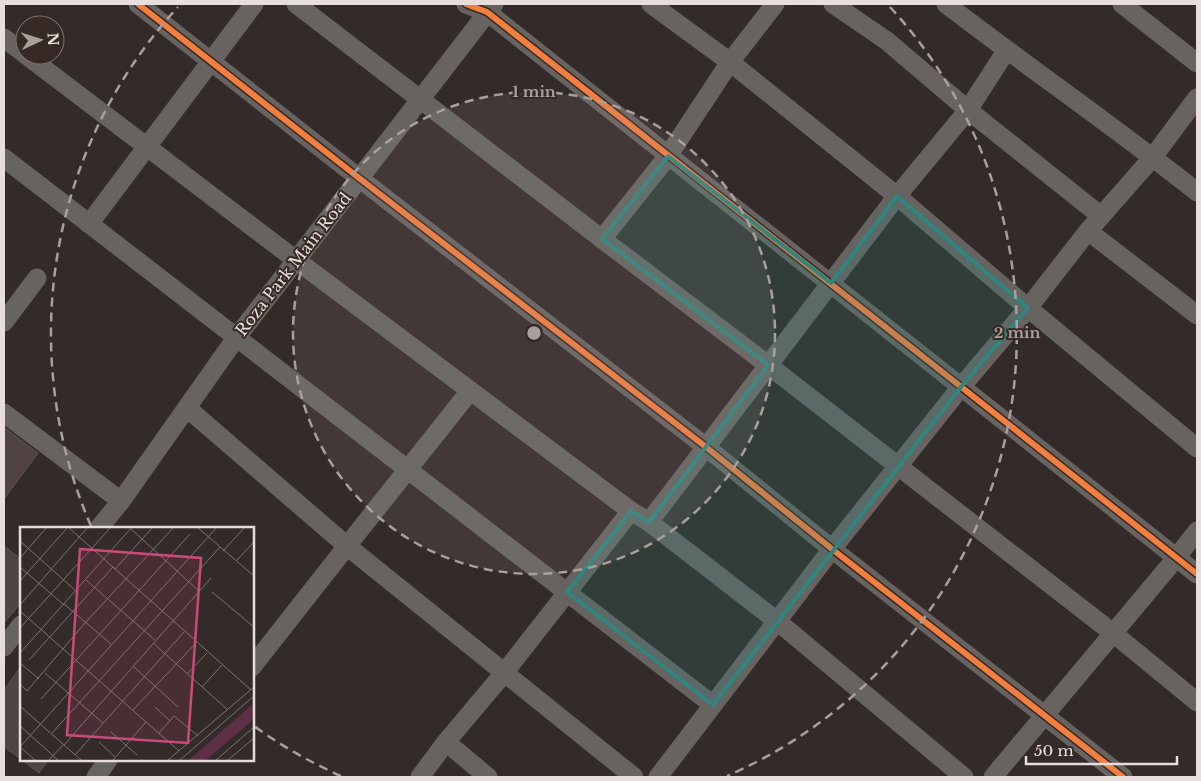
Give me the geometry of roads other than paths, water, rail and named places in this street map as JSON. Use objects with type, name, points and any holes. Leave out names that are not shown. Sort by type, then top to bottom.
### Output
[{"type":"street","points":[[138,4],[706,447],[832,549],[1123,777]]},
{"type":"street","points":[[89,224],[254,4]]},
{"type":"street","points":[[296,4],[768,365],[1113,633],[1197,702]]},
{"type":"street","points":[[466,4],[491,8],[668,156],[1197,574]]},
{"type":"street","points":[[651,4],[730,62],[897,196],[1028,308],[1197,448]]},
{"type":"street","points":[[602,239],[668,156],[730,62],[774,4]]},
{"type":"street","points":[[834,4],[887,41],[968,110],[1101,216]]},
{"type":"street","points":[[946,4],[1006,51],[1153,157],[1197,192]]},
{"type":"street","points":[[1122,4],[1197,64]]},
{"type":"street","name":"Roza Park Main Road","points":[[99,527],[121,501],[236,338],[491,8]]},
{"type":"street","points":[[4,38],[15,46]]},
{"type":"street","points":[[648,522],[897,196],[968,110],[1006,51]]},
{"type":"street","points":[[39,65],[778,621],[964,777]]},
{"type":"street","points":[[658,777],[832,549],[961,387],[1028,308],[1088,231],[1153,157],[1197,98]]},
{"type":"street","points":[[4,158],[713,705]]},
{"type":"street","points":[[1088,231],[1197,315]]},
{"type":"street","points":[[4,322],[37,278]]},
{"type":"street","points":[[254,665],[470,390]]},
{"type":"street","points":[[186,408],[347,546],[634,777]]},
{"type":"street","points":[[4,413],[121,501]]},
{"type":"street","points":[[420,777],[631,511]]},
{"type":"street","points":[[993,777],[1197,531]]},
{"type":"street","points":[[4,647],[20,626]]},
{"type":"street","points":[[446,742],[488,777]]},
{"type":"street","points":[[96,777],[107,761]]}]
